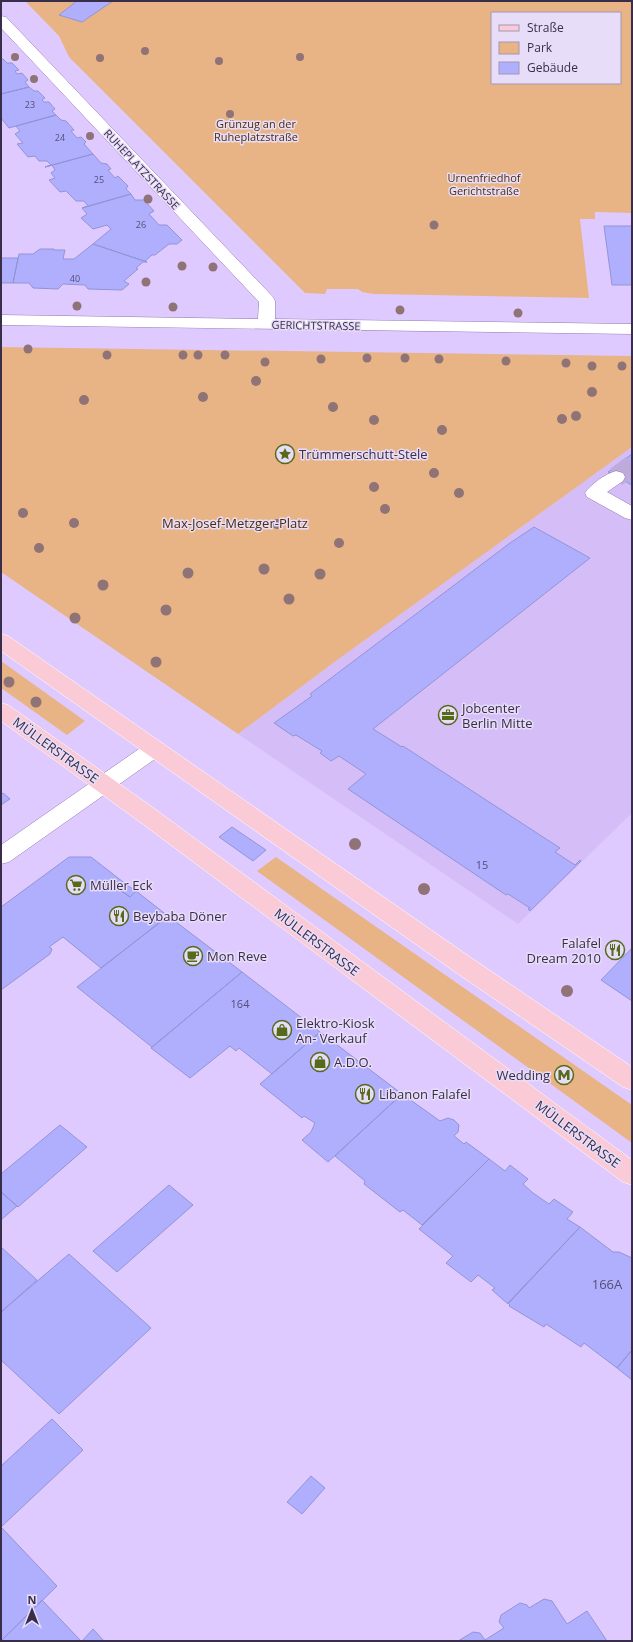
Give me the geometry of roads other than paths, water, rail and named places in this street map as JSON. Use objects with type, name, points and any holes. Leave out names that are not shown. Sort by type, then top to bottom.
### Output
[{"type":"main road","points":[[1,641],[459,962],[632,1080]]},
{"type":"main road","name":"MÜLLERSTRASSE","points":[[1,710],[632,1174]]},
{"type":"street","name":"RUHEPLATZSTRASSE","points":[[1,20],[266,301],[266,324]]},
{"type":"street","name":"GERICHTSTRASSE","points":[[1,320],[632,329]]},
{"type":"street","points":[[616,477],[594,493],[632,514]]},
{"type":"street","points":[[1,856],[154,749]]},
{"type":"tunnel","points":[[616,477],[632,465]]},
{"type":"place","name":"Trümmerschutt-Stele","points":[[285,454]]},
{"type":"place","name":"Jobcenter Berlin Mitte","points":[[448,715]]},
{"type":"place","name":"Müller Eck","points":[[76,885]]},
{"type":"place","name":"Beybaba Döner","points":[[119,916]]},
{"type":"place","name":"Falafel Dream 2010","points":[[615,950]]},
{"type":"place","name":"Mon Reve","points":[[193,956]]},
{"type":"place","name":"Elektro-Kiosk An- Verkauf","points":[[282,1030]]},
{"type":"place","name":"A.D.O.","points":[[320,1062]]},
{"type":"place","name":"Wedding","points":[[564,1075]]},
{"type":"place","name":"Libanon Falafel","points":[[365,1094]]},
{"type":"park label","name":"Grünzug an der Ruheplatzstraße","points":[[256,129]]},
{"type":"park label","name":"Urnenfriedhof Gerichtstraße","points":[[484,183]]},
{"type":"park label","name":"Max-Josef-Metzger-Platz","points":[[235,523]]}]
